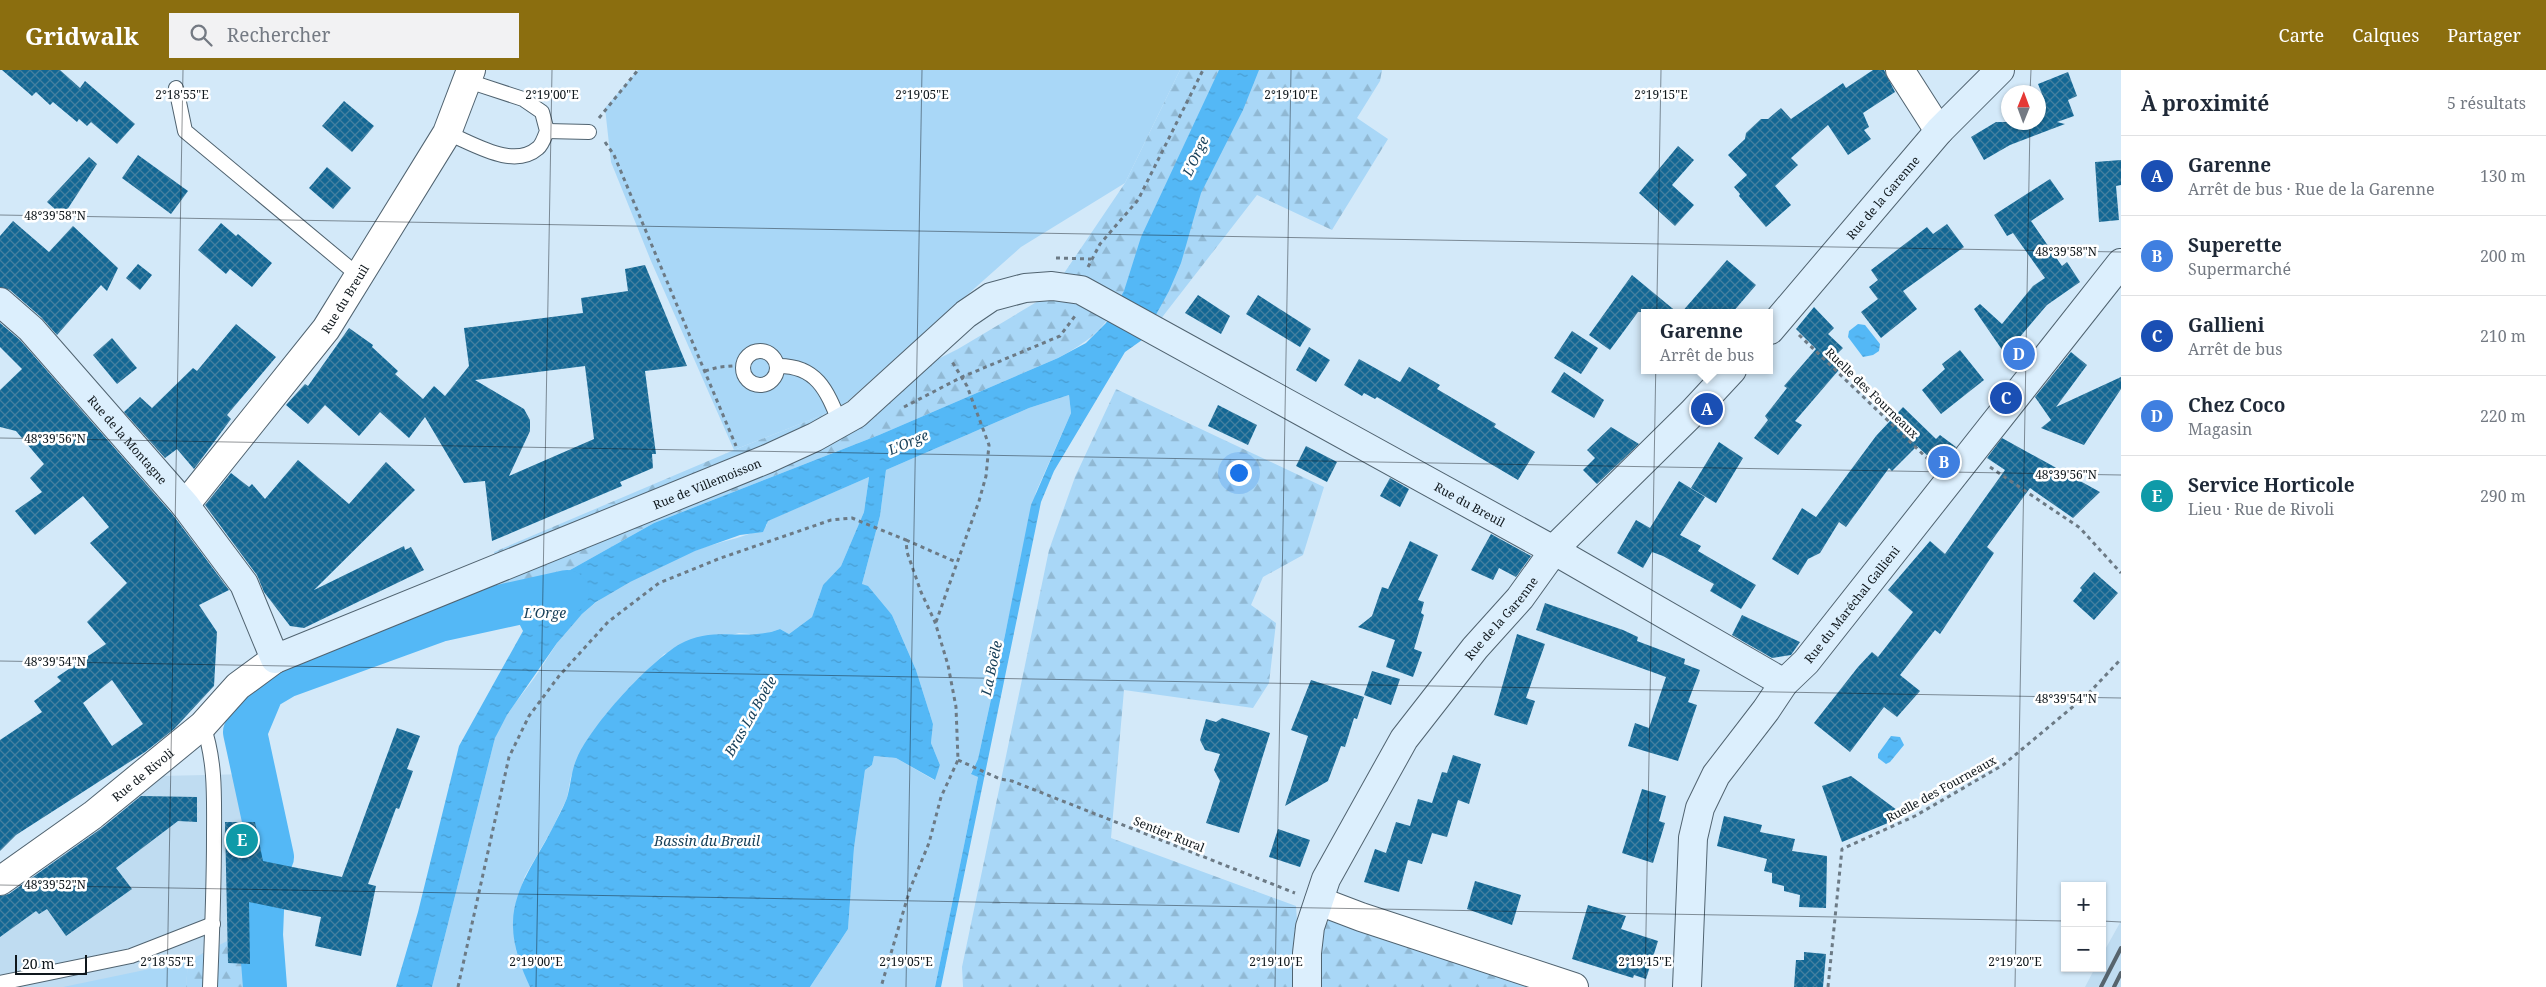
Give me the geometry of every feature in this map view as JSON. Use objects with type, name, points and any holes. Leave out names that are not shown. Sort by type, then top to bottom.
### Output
[{"type":"street","points":[[1900,70],[1939,131]]},
{"type":"street","name":"Rue de la Garenne","points":[[1777,322],[1939,131],[2000,70]]},
{"type":"street","name":"Rue du Breuil","points":[[185,505],[326,329],[447,133],[469,76]]},
{"type":"street","name":"Rue du Maréchal Gallieni","points":[[1687,987],[1693,838],[1700,808],[1716,775],[1771,704],[1784,683],[1806,662],[1951,481],[2121,263]]},
{"type":"street","name":"Rue de Villemoisson","points":[[275,659],[746,468],[815,437],[856,414],[966,314],[991,297],[1025,288],[1052,286],[1082,290],[1108,304]]},
{"type":"street","name":"Rue de la Montagne","points":[[0,302],[30,329],[185,505],[244,584],[275,659]]},
{"type":"street","name":"Rue du Breuil","points":[[1108,304],[1555,551],[1784,683]]},
{"type":"street","name":"Rue de la Garenne","points":[[1307,987],[1307,953],[1310,927],[1326,879],[1404,739],[1475,648],[1520,598],[1558,545],[1679,427],[1728,374]]},
{"type":"street","name":"Rue de Rivoli","points":[[0,881],[92,815],[203,725],[238,686],[275,659]]},
{"type":"street","points":[[1319,901],[1361,917],[1574,987]]},
{"type":"lane","points":[[447,133],[508,157],[520,156],[538,148],[547,131],[542,112],[523,99],[469,76]]},
{"type":"lane","points":[[176,88],[185,131],[359,276]]},
{"type":"lane","points":[[547,131],[589,132]]},
{"type":"lane","points":[[760,350],[772,355],[777,366],[773,380],[760,386],[747,379],[743,366],[748,355],[760,350]]},
{"type":"lane","points":[[777,366],[793,366],[807,372],[819,381],[840,423]]},
{"type":"lane","points":[[203,725],[211,749],[214,777],[213,924],[210,987]]},
{"type":"lane","points":[[0,982],[131,956],[213,924]]},
{"type":"path","points":[[638,70],[605,108],[589,132],[604,140],[614,155],[746,468]]},
{"type":"path","points":[[936,622],[986,476],[989,445],[962,377],[1060,336],[1075,317],[1091,259],[1138,200],[1203,70]]},
{"type":"path","name":"Ruelle des Fourneaux","points":[[1777,322],[1795,332],[1951,481]]},
{"type":"path","points":[[705,371],[718,367],[743,366]]},
{"type":"path","points":[[1971,454],[2080,528],[2121,573]]},
{"type":"path","points":[[458,987],[509,757],[529,716],[559,676],[608,622],[659,583],[831,520],[852,518],[892,533],[956,562]]},
{"type":"path","points":[[881,987],[910,889],[930,843],[941,797],[958,760],[956,707],[948,665],[936,622],[920,592],[907,552],[906,540]]},
{"type":"path","name":"Ruelle des Fourneaux","points":[[1828,987],[1842,850],[1915,816],[2003,766],[2087,696],[2121,658]]},
{"type":"path","name":"Sentier Rural","points":[[958,760],[1000,779],[1012,781],[1319,901]]},
{"type":"shaded area","points":[[250,774],[265,852],[256,934],[259,987],[0,987],[0,894],[160,776]]},
{"type":"shaded area","points":[[2121,921],[2121,987],[2085,987],[2093,972],[2106,972],[2106,948]]},
{"type":"green space","points":[[638,70],[1180,70],[1125,183],[1021,247],[840,408],[734,450],[651,261],[611,162],[605,108]]},
{"type":"green space","points":[[1180,70],[1382,70],[1380,81],[1357,118],[1388,139],[1332,230],[1257,195],[1153,329],[1114,309],[1097,332],[1058,358],[879,435],[654,523],[545,584],[504,594],[494,552],[734,450],[840,408],[958,349],[1050,294],[1125,183]]},
{"type":"green space","points":[[1116,389],[1324,487],[1303,555],[1263,577],[1251,605],[1276,623],[1269,683],[1253,708],[1124,690],[1111,838],[1296,906],[1297,921],[1321,931],[1329,920],[1338,919],[1560,987],[963,987],[962,967],[1049,550],[1075,477]]},
{"type":"green space","points":[[1069,395],[1071,413],[1036,492],[978,759],[971,773],[978,777],[935,987],[810,987],[848,929],[854,848],[865,770],[872,765],[874,756],[896,758],[934,780],[940,765],[931,743],[933,724],[916,670],[892,615],[862,584],[880,516],[886,470],[1029,408]]},
{"type":"green space","points":[[869,477],[864,512],[841,566],[823,585],[812,617],[789,634],[780,629],[762,635],[739,633],[664,654],[615,705],[571,776],[567,798],[551,831],[525,876],[517,899],[513,930],[516,950],[530,987],[432,987],[495,738],[508,714],[570,626],[597,602],[645,573],[697,550],[761,529],[767,525],[767,521]]},
{"type":"green space","points":[[256,934],[259,987],[186,987],[188,961],[231,939]]},
{"type":"green space","points":[[188,961],[186,987],[63,987]]},
{"type":"water","name":"Bassin du Breuil","points":[[1219,70],[1259,70],[1243,110],[1201,193],[1181,263],[1169,291],[1142,340],[1125,352],[1054,471],[1041,502],[941,987],[935,987],[978,777],[971,774],[978,759],[1031,505],[1071,413],[1069,395],[1029,408],[886,470],[880,516],[862,584],[868,586],[892,615],[916,670],[933,724],[931,743],[940,765],[935,780],[896,758],[874,756],[872,765],[865,770],[854,848],[848,929],[810,987],[530,987],[520,963],[516,947],[513,930],[514,909],[527,874],[567,798],[577,758],[584,744],[608,712],[622,695],[653,665],[680,644],[692,638],[718,634],[768,633],[780,629],[789,634],[812,617],[823,585],[841,566],[864,512],[869,477],[768,521],[763,532],[740,535],[695,551],[630,582],[596,602],[582,614],[557,643],[507,715],[495,738],[432,987],[396,987],[418,912],[459,746],[523,631],[504,594],[545,584],[654,523],[879,435],[1058,358],[1086,343],[1106,323],[1124,291],[1141,237]]},
{"type":"water","points":[[1858,324],[1865,325],[1880,344],[1879,351],[1873,355],[1863,357],[1848,337],[1849,331]]},
{"type":"water","points":[[1891,736],[1900,737],[1904,745],[1890,762],[1886,764],[1878,758],[1878,754]]},
{"type":"building","points":[[2,70],[60,70],[80,88],[85,81],[135,124],[117,144],[91,122],[87,126],[79,119],[77,122],[53,102],[50,105],[36,92],[32,96]]},
{"type":"building","points":[[1873,70],[1884,70],[1895,92],[1863,113],[1869,127],[1864,130],[1871,139],[1848,155],[1828,125],[1791,158],[1798,165],[1775,186],[1791,205],[1766,227],[1739,196],[1740,194],[1734,187],[1747,175],[1728,155],[1745,139],[1746,133],[1761,119],[1768,119],[1781,108],[1791,119],[1843,83],[1846,88]]},
{"type":"building","points":[[2068,72],[2077,96],[2068,100],[2074,116],[2057,122],[2065,124],[2010,145],[1984,160],[1971,137],[1996,122],[2001,122],[2001,130],[2046,130],[2046,85],[2038,84]]},
{"type":"building","points":[[344,101],[374,126],[352,152],[322,126]]},
{"type":"building","points":[[1678,146],[1694,160],[1672,185],[1694,205],[1675,226],[1639,193]]},
{"type":"building","points":[[138,155],[188,191],[171,214],[122,178]]},
{"type":"building","points":[[89,157],[97,164],[63,216],[47,202]]},
{"type":"building","points":[[2121,160],[2121,185],[2116,186],[2119,220],[2099,222],[2095,162]]},
{"type":"building","points":[[327,167],[351,188],[333,209],[309,188]]},
{"type":"building","points":[[2050,179],[2064,199],[2031,221],[2062,266],[2067,262],[2080,282],[2047,305],[2018,339],[2032,351],[2016,370],[1974,309],[1980,304],[2002,324],[2033,286],[2045,278],[2013,233],[2007,236],[1994,215]]},
{"type":"building","points":[[13,221],[49,252],[73,226],[118,268],[107,291],[101,285],[57,335],[41,317],[10,290],[0,287],[0,236]]},
{"type":"building","points":[[221,223],[236,236],[238,234],[272,263],[252,287],[230,269],[226,274],[198,250]]},
{"type":"building","points":[[1947,224],[1964,247],[1903,291],[1917,309],[1881,338],[1861,312],[1878,299],[1869,287],[1878,280],[1871,270],[1927,227],[1933,234]]},
{"type":"building","points":[[1727,260],[1756,285],[1735,309],[1684,309]]},
{"type":"building","points":[[138,264],[152,275],[140,290],[126,278]]},
{"type":"building","points":[[645,265],[687,366],[645,371],[656,454],[652,454],[653,468],[620,482],[622,486],[492,541],[485,481],[464,483],[425,417],[409,438],[380,412],[359,436],[325,405],[308,424],[286,405],[305,384],[308,386],[349,328],[373,345],[372,347],[398,371],[395,374],[423,399],[434,386],[445,396],[469,366],[464,328],[583,313],[581,298],[628,291],[625,269]],"holes":[[[585,366],[594,439],[509,476],[530,431],[530,420],[524,409],[475,380]]]},
{"type":"building","points":[[1632,275],[1673,309],[1641,309],[1641,312],[1638,312],[1610,350],[1589,335]]},
{"type":"building","points":[[1198,295],[1230,316],[1221,334],[1185,313]]},
{"type":"building","points":[[1258,295],[1311,329],[1300,347],[1246,314]]},
{"type":"building","points":[[1814,307],[1834,328],[1828,334],[1843,348],[1836,355],[1844,364],[1795,421],[1802,425],[1778,455],[1754,438],[1768,420],[1765,416],[1787,388],[1784,386],[1816,349],[1796,329]]},
{"type":"building","points":[[0,323],[20,340],[173,515],[229,590],[199,605],[217,632],[214,686],[174,729],[145,752],[16,835],[0,851],[0,740],[42,712],[34,701],[61,681],[57,677],[106,644],[87,622],[127,583],[90,543],[109,527],[83,496],[35,535],[15,511],[42,492],[30,478],[44,464],[16,431],[0,427],[0,390],[22,369],[0,347]],"holes":[[[112,680],[143,724],[112,746],[83,703]]]},
{"type":"building","points":[[236,324],[276,357],[227,415],[231,419],[194,469],[177,449],[165,458],[124,412],[140,397],[152,408],[193,368],[197,371]]},
{"type":"building","points":[[1572,331],[1598,348],[1581,374],[1554,358]]},
{"type":"building","points":[[112,338],[137,368],[117,384],[93,355]]},
{"type":"building","points":[[1309,347],[1330,360],[1316,382],[1296,370]]},
{"type":"building","points":[[1960,350],[1984,380],[1941,414],[1922,390],[1945,369],[1942,364]]},
{"type":"building","points":[[2071,352],[2087,365],[2056,407],[2121,377],[2121,389],[2084,445],[2041,428],[2051,420],[2035,397]]},
{"type":"building","points":[[1359,359],[1400,382],[1409,367],[1440,385],[1437,389],[1496,424],[1494,427],[1535,452],[1518,480],[1377,397],[1375,399],[1364,393],[1362,396],[1344,385]]},
{"type":"building","points":[[1564,372],[1604,400],[1594,418],[1551,392]]},
{"type":"building","points":[[1218,405],[1257,425],[1248,445],[1208,426]]},
{"type":"building","points":[[1903,407],[1936,439],[1940,435],[1956,447],[1940,467],[1917,446],[1892,471],[1889,468],[1846,527],[1839,522],[1820,553],[1808,559],[1798,575],[1772,559],[1802,508],[1816,517],[1876,436]]},
{"type":"building","points":[[1611,427],[1639,444],[1597,484],[1583,470],[1595,458],[1587,450]]},
{"type":"building","points":[[2002,438],[2100,492],[2073,518],[2030,488],[1987,547],[1994,553],[1940,634],[1935,630],[1900,675],[1920,691],[1897,717],[1884,707],[1850,752],[1814,723],[1858,667],[1872,652],[1878,657],[1913,612],[1888,590],[1930,541],[1945,554],[2005,470],[1987,458]]},
{"type":"building","points":[[1719,442],[1743,458],[1716,503],[1691,488]]},
{"type":"building","points":[[1306,446],[1337,462],[1327,482],[1296,466]]},
{"type":"building","points":[[298,460],[349,504],[386,462],[415,490],[314,590],[404,546],[405,550],[411,547],[424,570],[304,628],[290,626],[264,592],[257,575],[205,505],[231,473],[249,487],[252,484],[265,499]]},
{"type":"building","points":[[1390,478],[1409,489],[1400,507],[1380,496]]},
{"type":"building","points":[[1679,481],[1705,497],[1680,535],[1701,546],[1698,551],[1756,585],[1741,609],[1710,591],[1714,584],[1663,556],[1652,552],[1643,568],[1617,553],[1636,520],[1650,528]]},
{"type":"building","points":[[1491,534],[1531,556],[1516,577],[1499,568],[1493,580],[1471,570]]},
{"type":"building","points":[[1410,541],[1438,555],[1418,600],[1424,602],[1421,613],[1424,615],[1414,649],[1422,652],[1413,677],[1386,667],[1395,640],[1358,627],[1372,616],[1382,587],[1388,589]]},
{"type":"building","points":[[2094,572],[2118,593],[2094,620],[2073,601],[2082,590],[2080,588]]},
{"type":"building","points":[[1545,603],[1623,630],[1638,637],[1637,641],[1685,659],[1684,664],[1700,670],[1688,702],[1697,705],[1678,761],[1628,746],[1635,723],[1649,728],[1666,677],[1536,630]]},
{"type":"building","points":[[1742,615],[1800,642],[1791,655],[1772,658],[1732,635]]},
{"type":"building","points":[[1517,634],[1545,644],[1526,698],[1535,701],[1527,725],[1494,715]]},
{"type":"building","points":[[1372,671],[1400,679],[1391,705],[1364,695]]},
{"type":"building","points":[[1311,680],[1364,697],[1357,719],[1354,718],[1345,747],[1341,746],[1328,781],[1285,806],[1308,736],[1291,730]]},
{"type":"building","points":[[1222,718],[1270,733],[1239,833],[1206,823],[1220,781],[1214,770],[1220,754],[1205,750],[1200,740],[1206,719],[1216,722]]},
{"type":"building","points":[[397,728],[420,736],[407,769],[413,771],[399,809],[396,808],[368,884],[376,886],[361,956],[315,946],[321,917],[249,902],[250,964],[228,963],[225,822],[255,822],[263,861],[342,877]]},
{"type":"building","points":[[1453,755],[1481,764],[1469,804],[1458,800],[1447,837],[1432,833],[1422,864],[1408,860],[1399,892],[1364,882],[1375,849],[1386,853],[1396,822],[1410,826],[1418,799],[1432,803],[1442,772],[1447,773]]},
{"type":"building","points":[[1851,776],[1905,816],[1842,842],[1822,786]]},
{"type":"building","points":[[1642,789],[1666,796],[1659,821],[1665,823],[1653,863],[1622,853]]},
{"type":"building","points":[[141,796],[197,797],[197,822],[178,821],[116,868],[132,889],[66,936],[47,909],[39,914],[36,911],[0,937],[0,896],[9,894],[102,828]]},
{"type":"building","points":[[1724,816],[1762,825],[1760,832],[1795,839],[1792,851],[1827,856],[1826,908],[1799,907],[1800,895],[1784,891],[1784,886],[1772,883],[1772,873],[1764,871],[1767,859],[1717,846]]},
{"type":"building","points":[[1278,829],[1310,840],[1300,867],[1269,857]]},
{"type":"building","points":[[1475,881],[1521,895],[1512,925],[1467,909]]},
{"type":"building","points":[[1588,905],[1626,916],[1621,929],[1658,941],[1646,979],[1634,975],[1633,978],[1572,959]]},
{"type":"building","points":[[1804,952],[1826,954],[1823,987],[1794,987],[1796,960],[1804,960]]},
{"type":"waterway","name":"L'Orge","points":[[265,987],[261,935],[264,861],[272,857],[245,732],[263,689],[285,676],[439,620],[567,592]]},
{"type":"railway","points":[[2101,987],[2121,948]]},
{"type":"railway","points":[[2114,987],[2121,973]]},
{"type":"place","name":"Chez Coco","points":[[2019,354]]},
{"type":"place","name":"Gallieni","points":[[2006,398]]},
{"type":"place","name":"Garenne","points":[[1707,409]]},
{"type":"place","name":"Superette","points":[[1944,462]]},
{"type":"place","name":"Service Horticole","points":[[242,840]]},
{"type":"water label","name":"La Boële","points":[[991,668]]},
{"type":"water label","name":"Bras La Boële","points":[[750,716]]}]
